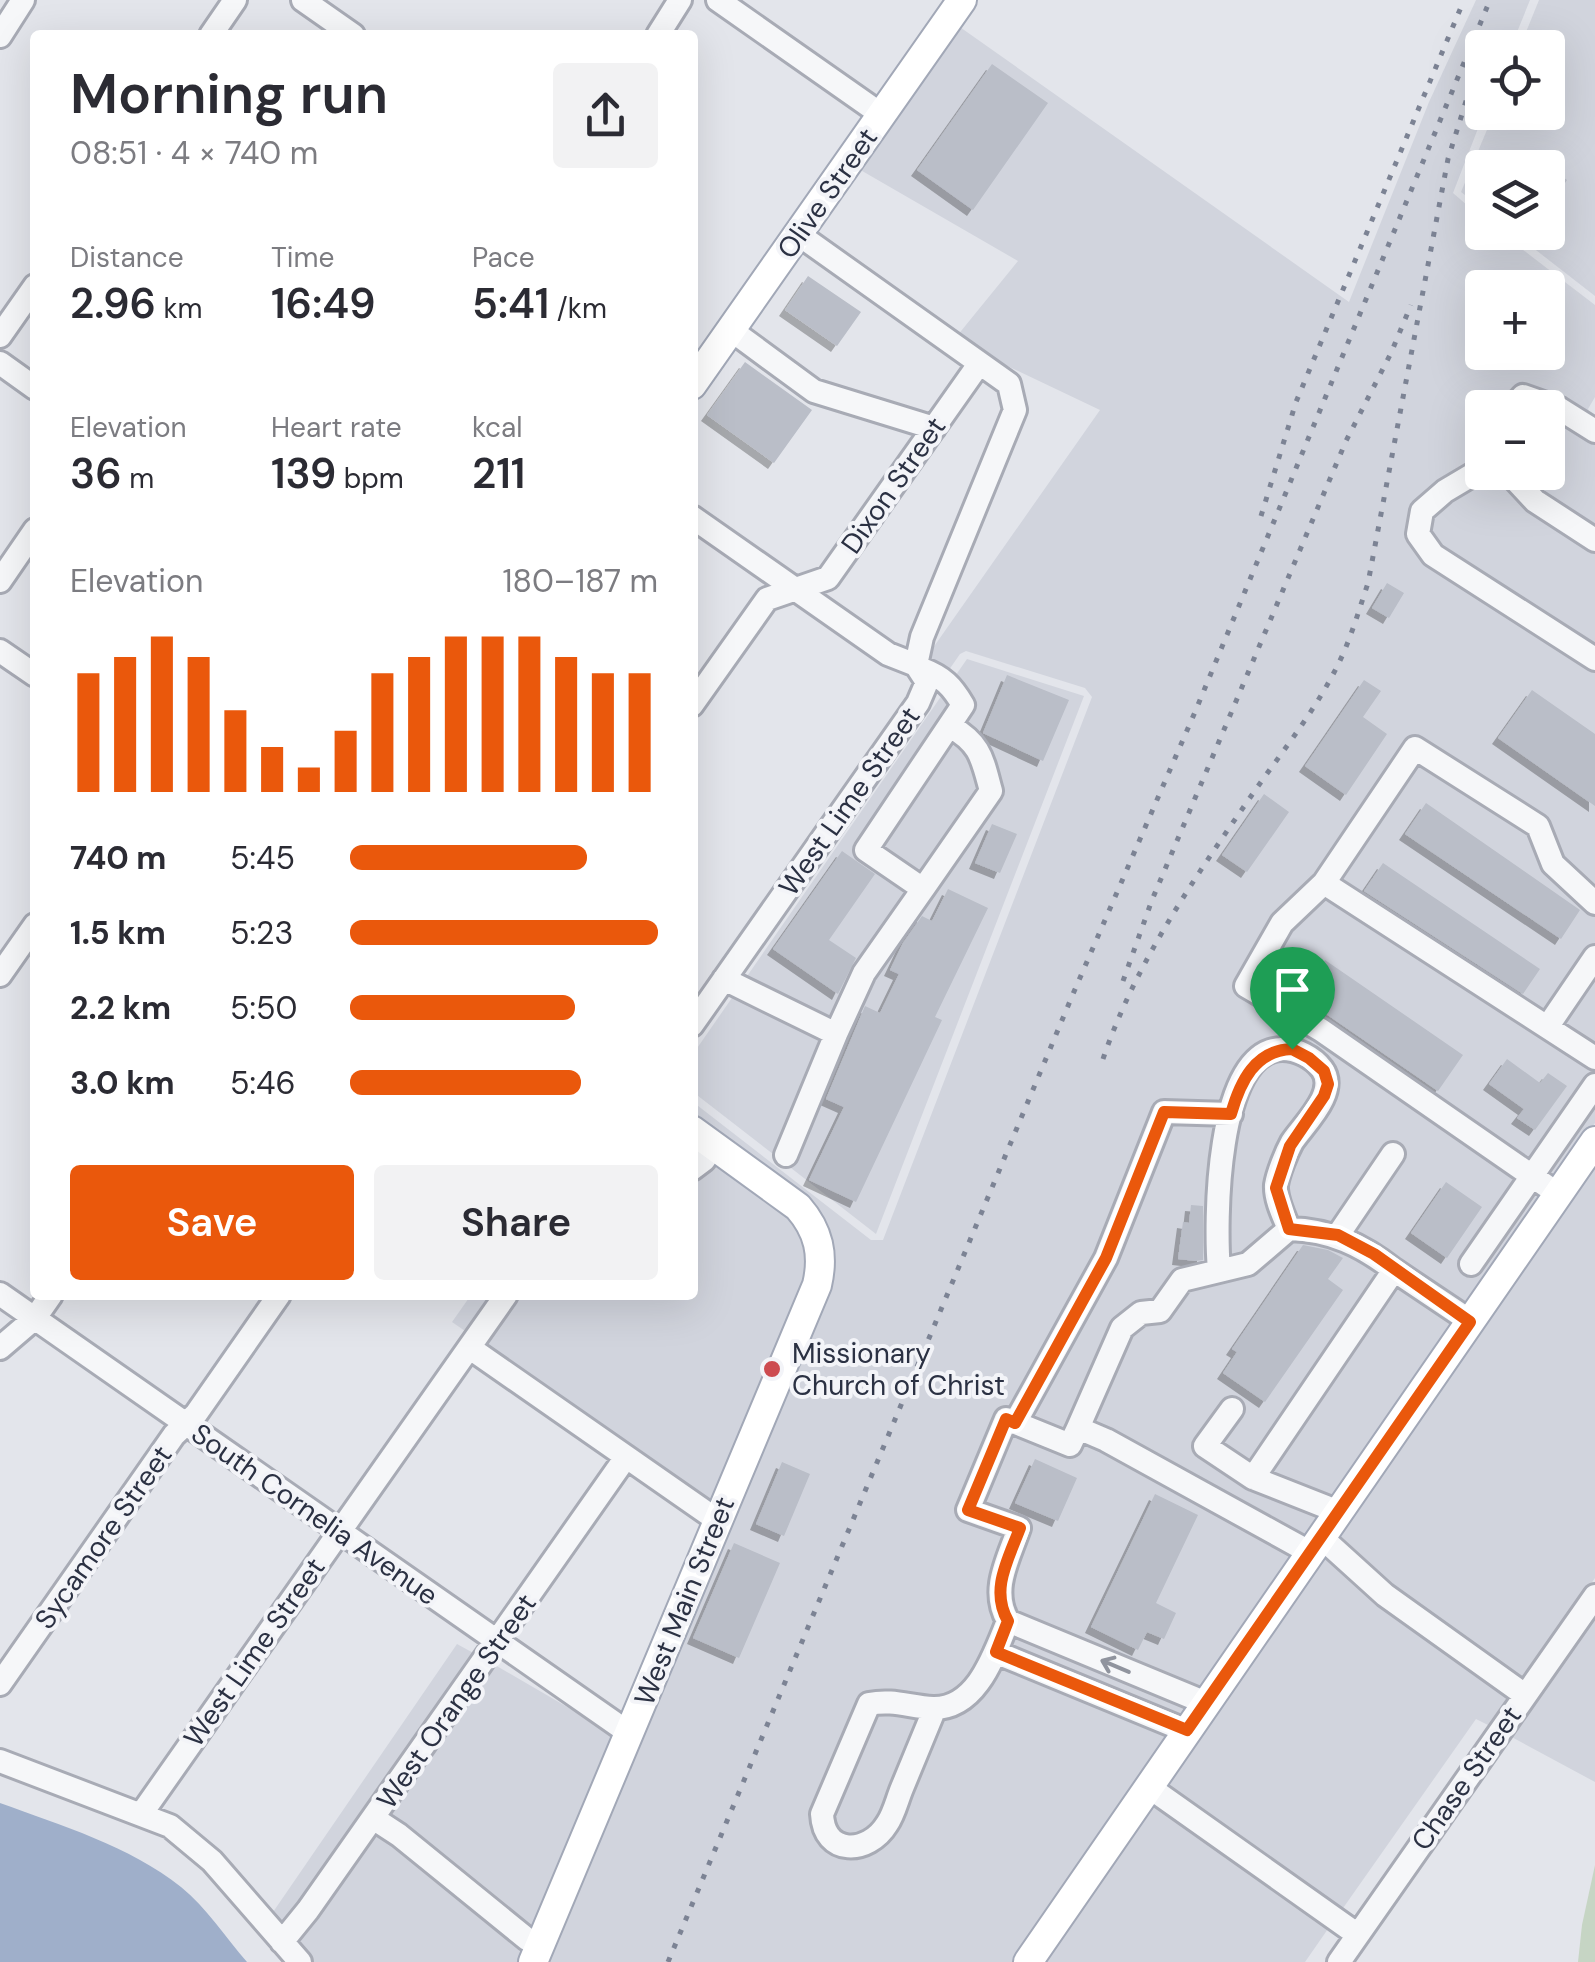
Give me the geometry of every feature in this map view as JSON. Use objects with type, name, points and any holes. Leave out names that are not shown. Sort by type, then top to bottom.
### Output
[{"type":"main road","name":"Olive Street","points":[[698,377],[962,0]]},
{"type":"main road","name":"West Main Street","points":[[537,1953],[817,1285],[821,1266],[818,1238],[810,1221],[703,1138]]},
{"type":"main road","points":[[1028,1962],[1595,1140]]},
{"type":"street","points":[[0,36],[23,0]]},
{"type":"street","points":[[214,30],[235,0]]},
{"type":"street","points":[[303,0],[347,30]]},
{"type":"street","points":[[661,30],[680,0]]},
{"type":"street","points":[[718,0],[882,115]]},
{"type":"street","points":[[798,234],[980,364]]},
{"type":"street","points":[[0,336],[30,293]]},
{"type":"street","points":[[731,330],[814,390],[934,428]]},
{"type":"street","points":[[0,364],[30,385]]},
{"type":"street","name":"West Lime Street","points":[[698,1017],[918,703],[926,682],[919,667],[922,637],[1014,410],[1009,384],[980,364]]},
{"type":"street","name":"Dixon Street","points":[[794,589],[828,578],[980,364]]},
{"type":"street","points":[[1565,412],[1595,431]]},
{"type":"street","points":[[1465,479],[1422,511],[1418,534],[1432,555],[1595,659]]},
{"type":"street","points":[[1525,490],[1535,501],[1595,540]]},
{"type":"street","points":[[698,521],[888,654],[939,675],[963,705],[866,850],[923,889]]},
{"type":"street","points":[[0,580],[30,537]]},
{"type":"street","points":[[698,697],[767,599],[794,589]]},
{"type":"street","points":[[0,651],[30,672]]},
{"type":"street","points":[[786,1156],[864,974],[991,792],[980,752],[971,738],[950,726]]},
{"type":"street","points":[[1558,1194],[1321,1030],[1246,986],[1282,922],[1324,883],[1415,748],[1538,826],[1553,864],[1595,903]]},
{"type":"street","points":[[1324,883],[1595,1058]]},
{"type":"street","points":[[0,974],[30,932]]},
{"type":"street","points":[[1548,1026],[1595,957]]},
{"type":"street","points":[[724,980],[836,1034]]},
{"type":"street","points":[[1219,1270],[1215,1227],[1224,1136],[1238,1088],[1272,1050],[1292,1049],[1324,1071],[1328,1084],[1290,1146],[1276,1188],[1289,1229]]},
{"type":"street","points":[[1470,1264],[1595,1085]]},
{"type":"street","points":[[1015,1423],[1106,1258],[1164,1112],[1231,1114]]},
{"type":"street","points":[[1338,1235],[1393,1154]]},
{"type":"street","points":[[1206,1703],[1008,1621],[999,1606],[998,1588],[1020,1528],[968,1510],[1006,1419],[1070,1446],[1122,1328],[1140,1313],[1160,1310],[1182,1280],[1248,1264],[1289,1229],[1338,1235],[1374,1254],[1470,1322]]},
{"type":"street","points":[[1253,1478],[1394,1270]]},
{"type":"street","name":"South Cornelia Avenue","points":[[0,1294],[629,1733]]},
{"type":"street","points":[[0,1348],[35,1318],[48,1300]]},
{"type":"street","name":"Sycamore Street","points":[[0,1684],[174,1435],[196,1414],[276,1300]]},
{"type":"street","name":"West Lime Street","points":[[142,1813],[503,1300]]},
{"type":"street","points":[[470,1348],[717,1520]]},
{"type":"street","points":[[1232,1409],[1206,1446],[1253,1478],[1339,1512]]},
{"type":"street","points":[[1078,1428],[1316,1545],[1524,1695]]},
{"type":"street","name":"West Orange Street","points":[[282,1942],[499,1642],[626,1457]]},
{"type":"street","name":"Chase Street","points":[[1339,1962],[1595,1596]]},
{"type":"street","points":[[936,1708],[886,1826],[867,1844],[848,1847],[831,1840],[822,1828],[822,1814],[870,1704],[887,1700],[936,1708],[958,1703],[973,1690],[996,1652],[1008,1621]]},
{"type":"street","points":[[996,1652],[1187,1730]]},
{"type":"street","points":[[0,1761],[170,1826],[212,1861],[300,1962]]},
{"type":"street","points":[[1149,1786],[1358,1934]]},
{"type":"street","points":[[373,1818],[400,1835],[526,1938],[537,1953]]},
{"type":"shaded area","points":[[1476,0],[1530,0],[1518,30],[1465,30],[1465,130],[1477,130],[1470,150],[1465,150],[1465,162],[1453,193],[1465,203],[1465,250],[1523,250],[1549,270],[1465,270],[1465,370],[1565,370],[1565,282],[1595,305],[1595,397],[1588,409],[1595,421],[1595,1123],[1016,1962],[544,1962],[828,1245],[698,1124],[698,1106],[871,1240],[883,1240],[1092,697],[1085,688],[966,651],[935,690],[928,655],[1100,410],[978,352],[957,336],[1018,261],[857,168],[957,25],[1349,302],[1429,102]]},
{"type":"shaded area","points":[[1539,0],[1595,0],[1595,296],[1536,250],[1565,250],[1565,150],[1479,150],[1487,130],[1565,130],[1565,30],[1527,30]]},
{"type":"shaded area","points":[[967,659],[1084,696],[876,1234],[698,1096],[698,1047]]},
{"type":"shaded area","points":[[698,1145],[802,1226],[811,1265],[712,1505],[484,1345],[516,1300],[698,1300]]},
{"type":"shaded area","points":[[1595,1158],[1595,1578],[1490,1726],[1476,1719],[1341,1911],[1162,1785]]},
{"type":"shaded area","points":[[467,1300],[491,1300],[468,1333],[452,1322]]},
{"type":"shaded area","points":[[1595,1613],[1595,1782],[1508,1735]]},
{"type":"shaded area","points":[[457,1644],[477,1655],[281,1927],[271,1915]]},
{"type":"shaded area","points":[[495,1665],[617,1736],[535,1932],[387,1816]]},
{"type":"shaded area","points":[[1152,1800],[1330,1926],[1305,1962],[1041,1962]]},
{"type":"shaded area","points":[[376,1831],[528,1949],[522,1962],[312,1962],[295,1943]]},
{"type":"green space","points":[[1595,1865],[1595,1962],[1578,1962],[1582,1925]]},
{"type":"water","points":[[0,1803],[94,1838],[161,1873],[199,1904],[247,1962],[0,1962]]},
{"type":"building","points":[[992,64],[1048,103],[973,210],[917,170]]},
{"type":"building","points":[[808,276],[861,312],[837,346],[785,310]]},
{"type":"building","points":[[745,362],[812,410],[774,463],[707,415]]},
{"type":"building","points":[[1387,583],[1404,593],[1389,618],[1372,608]]},
{"type":"building","points":[[1007,675],[1069,700],[1043,761],[983,733]]},
{"type":"building","points":[[1364,680],[1381,691],[1363,717],[1387,734],[1346,795],[1305,766]]},
{"type":"building","points":[[1532,690],[1595,734],[1595,806],[1498,738]]},
{"type":"building","points":[[1264,794],[1289,812],[1247,872],[1222,855]]},
{"type":"building","points":[[1426,803],[1580,910],[1561,939],[1405,834]]},
{"type":"building","points":[[992,824],[1017,834],[1000,873],[975,863]]},
{"type":"building","points":[[842,851],[875,874],[829,940],[856,958],[838,994],[773,949]]},
{"type":"building","points":[[1383,863],[1540,969],[1523,994],[1364,891]]},
{"type":"building","points":[[948,889],[988,908],[935,1017],[942,1020],[856,1202],[809,1180],[844,1107],[826,1099],[865,1006],[880,1013],[899,974],[890,970],[903,943],[922,916],[932,921]]},
{"type":"building","points":[[1325,960],[1463,1055],[1438,1091],[1300,996]]},
{"type":"building","points":[[1507,1059],[1540,1083],[1548,1073],[1567,1086],[1535,1130],[1517,1118],[1524,1109],[1489,1084]]},
{"type":"building","points":[[1446,1182],[1482,1207],[1447,1258],[1411,1233]]},
{"type":"building","points":[[1191,1205],[1203,1206],[1203,1260],[1178,1259],[1183,1222],[1189,1223]]},
{"type":"building","points":[[1303,1245],[1343,1258],[1328,1279],[1343,1290],[1265,1402],[1223,1373],[1237,1352],[1232,1349]]},
{"type":"building","points":[[1035,1459],[1077,1478],[1058,1521],[1015,1503]]},
{"type":"building","points":[[782,1462],[810,1474],[784,1536],[756,1524]]},
{"type":"building","points":[[1155,1494],[1198,1515],[1156,1603],[1176,1613],[1164,1639],[1147,1632],[1138,1650],[1091,1627]]},
{"type":"building","points":[[734,1543],[780,1563],[739,1658],[693,1638]]},
{"type":"railway","points":[[1261,516],[1296,402],[1464,0]]},
{"type":"railway","points":[[668,1962],[1195,712],[1490,0]]},
{"type":"railway","points":[[1103,1059],[1133,987],[1170,919],[1314,707],[1350,637],[1368,583],[1448,159],[1465,104]]},
{"type":"railway","points":[[1123,981],[1152,900],[1346,441],[1411,305]]},
{"type":"place","name":"Missionary Church of Christ","points":[[772,1369]]},
{"type":"route","points":[[1292,1049],[1324,1071],[1328,1084],[1290,1146],[1276,1188],[1289,1229],[1338,1235],[1374,1254],[1470,1322],[1187,1730],[996,1652],[1008,1621],[999,1606],[998,1588],[1020,1528],[968,1510],[1006,1419],[1015,1423],[1106,1258],[1164,1112],[1231,1114],[1238,1088],[1256,1064],[1272,1050],[1292,1049]]}]
